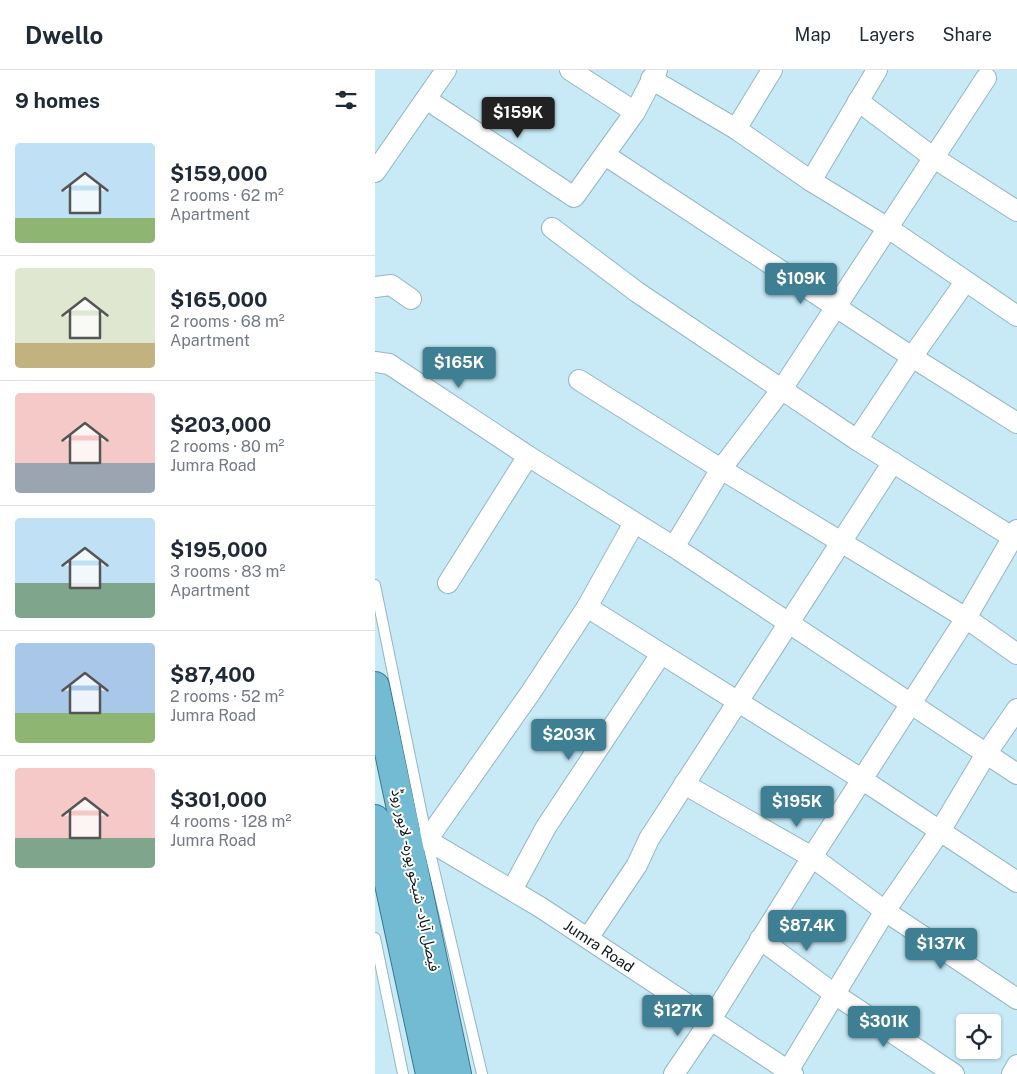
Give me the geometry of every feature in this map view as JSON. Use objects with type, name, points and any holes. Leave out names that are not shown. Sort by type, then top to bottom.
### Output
[{"type":"highway","name":"فیصل آباد - شیخو پورہ - لاہور روڈ","points":[[375,686],[457,1074]]},
{"type":"highway","name":"فیصل آباد - شیخو پورہ - لاہور روڈ","points":[[375,819],[430,1074]]},
{"type":"street","points":[[375,172],[446,70]]},
{"type":"street","points":[[570,70],[635,112]]},
{"type":"street","points":[[736,129],[772,70]]},
{"type":"street","points":[[811,180],[877,70]]},
{"type":"street","points":[[426,99],[575,197],[635,112],[654,74],[811,180],[888,228],[1017,316]]},
{"type":"street","points":[[674,547],[721,470],[782,389],[986,78]]},
{"type":"street","points":[[858,101],[934,158],[1015,206]]},
{"type":"street","points":[[605,155],[912,357],[1017,423]]},
{"type":"street","points":[[552,228],[637,292],[857,440],[1015,535],[967,618],[911,702],[710,1021],[674,1074]]},
{"type":"street","points":[[857,440],[965,282]]},
{"type":"street","points":[[375,287],[391,285],[411,299]]},
{"type":"street","points":[[375,362],[389,364],[528,456],[788,621],[1017,774]]},
{"type":"street","points":[[579,380],[721,470],[967,618],[1017,654]]},
{"type":"street","points":[[448,583],[528,456]]},
{"type":"street","points":[[588,938],[637,865],[649,839],[788,621],[893,462]]},
{"type":"street","points":[[427,840],[531,692],[587,607],[634,523]]},
{"type":"street","points":[[587,607],[863,780],[1017,882]]},
{"type":"street","points":[[512,890],[546,827],[661,654]]},
{"type":"street","points":[[790,1072],[833,993],[885,911],[941,830],[986,754],[1017,709]]},
{"type":"street","points":[[685,784],[812,857],[885,911],[1017,999]]},
{"type":"street","name":"Jumra Road","points":[[427,840],[588,938],[710,1021],[790,1072]]},
{"type":"street","points":[[760,939],[833,993],[954,1074]]},
{"type":"street","points":[[1012,1074],[1017,1066]]},
{"type":"lane","points":[[375,585],[427,840],[482,1074]]},
{"type":"lane","points":[[375,938],[403,1074]]}]
